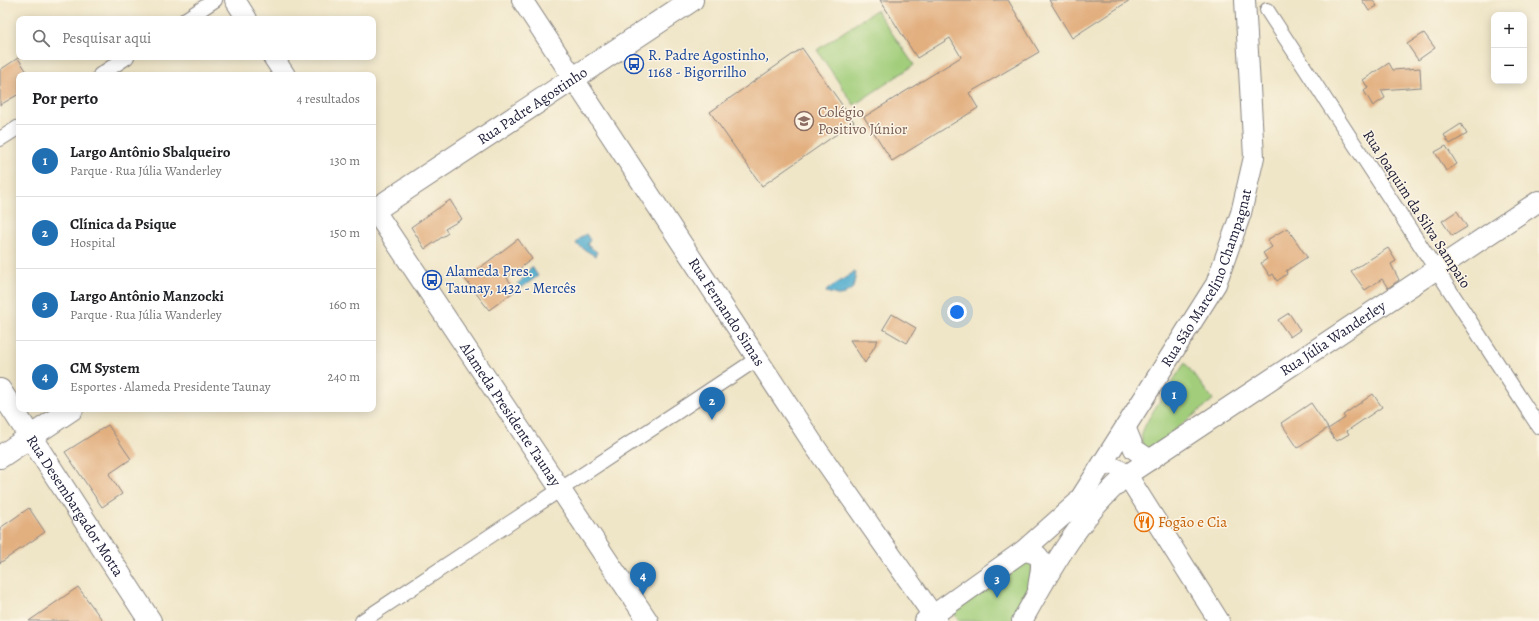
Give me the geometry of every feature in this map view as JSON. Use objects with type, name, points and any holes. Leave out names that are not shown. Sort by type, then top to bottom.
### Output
[{"type":"main road","points":[[235,0],[246,16]]},
{"type":"main road","name":"Rua Fernando Simas","points":[[522,0],[757,359],[932,620]]},
{"type":"main road","name":"Rua Padre Agostinho","points":[[376,209],[692,0]]},
{"type":"main road","name":"Rua São Marcelino Champagnat","points":[[1023,551],[1078,502],[1102,467],[1216,284],[1241,213],[1254,157],[1246,2]]},
{"type":"main road","points":[[275,60],[283,72]]},
{"type":"main road","name":"Rua Júlia Wanderley","points":[[1126,475],[1539,201]]},
{"type":"main road","name":"Alameda Presidente Taunay","points":[[376,213],[648,621]]},
{"type":"main road","name":"Rua Desembargador Motta","points":[[0,390],[150,621]]},
{"type":"main road","points":[[0,457],[68,412]]},
{"type":"main road","points":[[1126,429],[1134,449],[1150,460]]},
{"type":"main road","points":[[1022,621],[1066,548],[1096,505],[1126,475],[1219,621]]},
{"type":"main road","points":[[932,620],[1023,551],[1034,552],[1039,555],[1041,560],[1037,594]]},
{"type":"street","points":[[191,16],[215,0]]},
{"type":"street","points":[[1246,2],[1248,11],[1254,15],[1262,15],[1268,5]]},
{"type":"street","name":"Rua Joaquim da Silva Sampaio","points":[[1268,5],[1436,269],[1539,427]]},
{"type":"street","points":[[104,72],[122,60]]},
{"type":"street","points":[[0,140],[16,129]]},
{"type":"street","points":[[362,621],[757,359]]},
{"type":"street","points":[[1102,467],[1112,465],[1116,466],[1126,475]]},
{"type":"green space","points":[[876,10],[914,65],[854,105],[817,50]]},
{"type":"green space","points":[[1185,363],[1213,400],[1147,452],[1142,441],[1144,428]]},
{"type":"green space","points":[[1023,561],[1032,565],[1031,585],[1010,621],[959,621],[953,612]]},
{"type":"water","points":[[586,234],[590,240],[587,245],[597,252],[595,256],[576,244],[581,237]]},
{"type":"water","points":[[532,267],[538,276],[521,288],[517,284]]},
{"type":"water","points":[[854,272],[856,273],[853,288],[841,296],[826,292],[827,290]]},
{"type":"building","points":[[880,0],[1008,0],[1039,52],[969,93],[978,108],[892,161],[864,117],[961,57],[950,38],[917,58]]},
{"type":"building","points":[[1049,0],[1130,0],[1072,38]]},
{"type":"building","points":[[1362,0],[1373,0],[1377,6],[1369,11]]},
{"type":"building","points":[[1424,33],[1435,48],[1418,60],[1407,44]]},
{"type":"building","points":[[802,48],[854,122],[762,186],[710,112]]},
{"type":"building","points":[[16,59],[19,60],[27,72],[16,72],[16,96],[0,105],[0,70]]},
{"type":"building","points":[[1389,63],[1393,70],[1420,68],[1421,87],[1381,90],[1385,98],[1373,106],[1364,91],[1368,88],[1363,80]]},
{"type":"building","points":[[1461,124],[1467,134],[1450,144],[1444,135]]},
{"type":"building","points":[[1446,146],[1457,164],[1446,171],[1435,152]]},
{"type":"building","points":[[450,200],[462,219],[445,229],[448,233],[425,249],[411,227]]},
{"type":"building","points":[[1457,211],[1467,227],[1452,236],[1442,221]]},
{"type":"building","points":[[1287,228],[1307,257],[1286,271],[1287,274],[1277,281],[1273,274],[1270,276],[1261,263],[1267,259],[1263,253],[1272,247],[1267,240]]},
{"type":"building","points":[[518,239],[532,259],[507,278],[516,290],[489,310],[465,279]]},
{"type":"building","points":[[1388,248],[1396,261],[1391,264],[1399,280],[1388,288],[1382,279],[1365,290],[1351,271]]},
{"type":"building","points":[[1289,313],[1300,330],[1290,337],[1278,320]]},
{"type":"building","points":[[892,314],[916,328],[907,343],[883,329]]},
{"type":"building","points":[[850,340],[878,340],[865,363]]},
{"type":"building","points":[[1373,394],[1382,407],[1347,431],[1349,434],[1337,441],[1335,440],[1328,429],[1345,418],[1343,415]]},
{"type":"building","points":[[1311,403],[1328,428],[1298,448],[1281,423]]},
{"type":"building","points":[[108,425],[131,459],[109,474],[122,494],[102,507],[65,452]]},
{"type":"building","points":[[29,508],[45,532],[0,563],[0,528]]},
{"type":"building","points":[[78,587],[103,621],[29,621]]},
{"type":"place","name":"R. Padre Agostinho, 1168 - Bigorrilho","points":[[634,64]]},
{"type":"place","name":"Colégio Positivo Júnior","points":[[804,121]]},
{"type":"place","name":"Alameda Pres. Taunay, 1432 - Mercês","points":[[432,280]]},
{"type":"place","name":"Largo Antônio Sbalqueiro","points":[[1174,414]]},
{"type":"place","name":"Clínica da Psique","points":[[712,420]]},
{"type":"place","name":"Fogão e Cia","points":[[1144,522]]},
{"type":"place","name":"CM System","points":[[643,595]]},
{"type":"place","name":"Largo Antônio Manzocki","points":[[997,598]]}]
